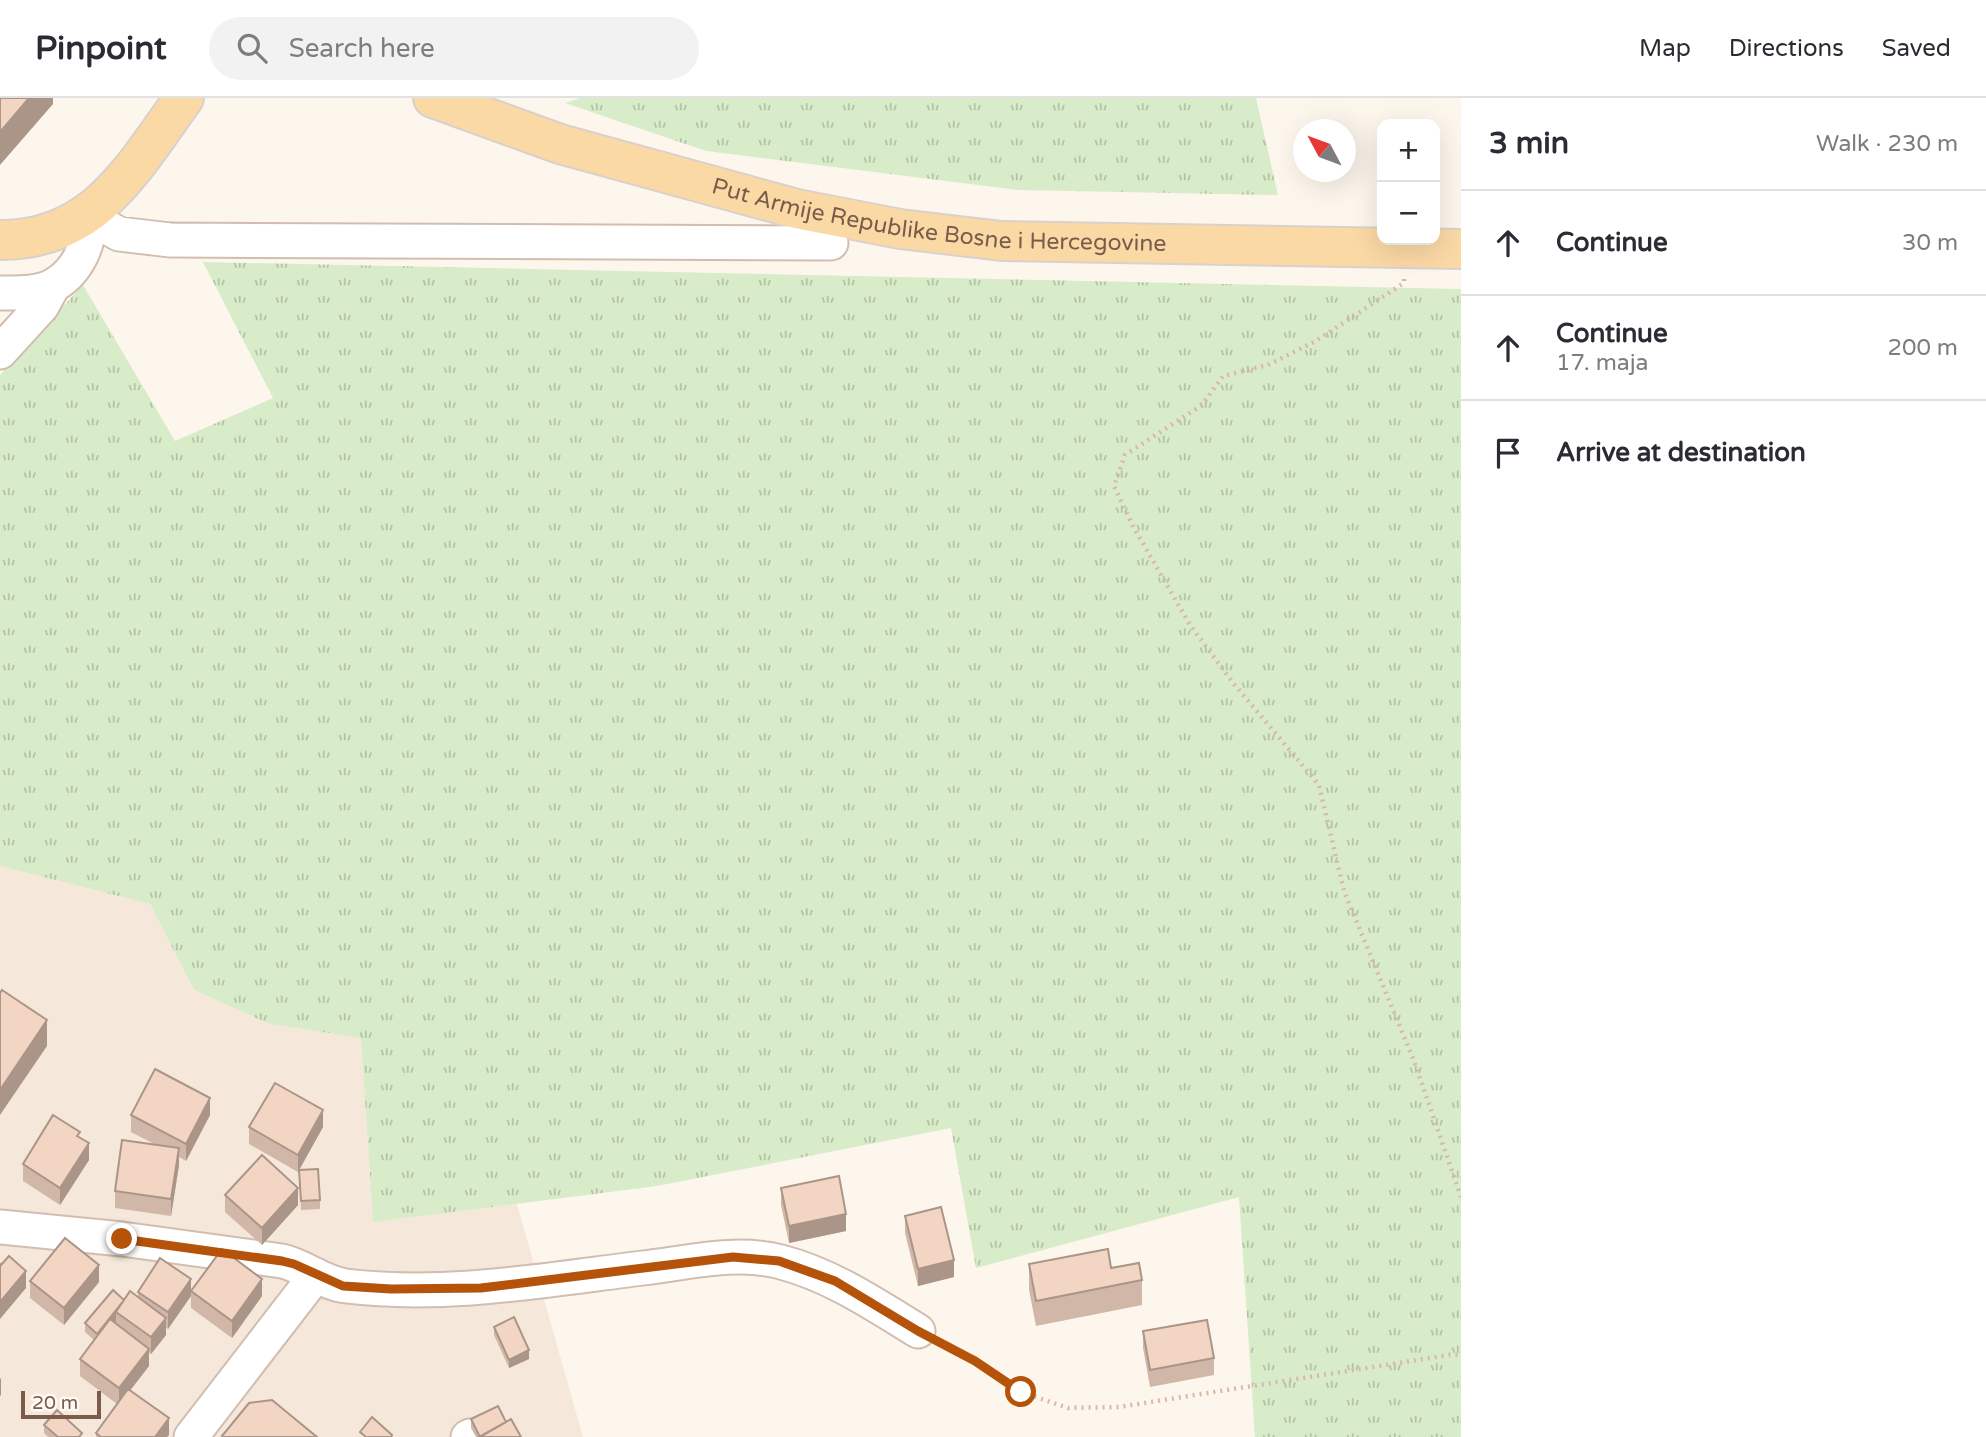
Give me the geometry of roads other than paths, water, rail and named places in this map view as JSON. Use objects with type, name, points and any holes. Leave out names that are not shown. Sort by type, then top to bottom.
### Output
[{"type":"main road","points":[[0,240],[18,240],[61,230],[87,216],[131,170],[184,98]]},
{"type":"main road","name":"Put Armije Republike Bosne i Hercegovine","points":[[433,98],[560,144],[797,209],[900,229],[1002,241],[1461,249]]},
{"type":"street","points":[[87,216],[119,234],[170,240],[831,243]]},
{"type":"street","points":[[0,352],[42,306],[53,286],[67,274],[85,247],[90,229],[87,216]]},
{"type":"street","points":[[0,293],[20,293],[53,286]]},
{"type":"street","points":[[0,1227],[122,1239],[282,1261],[343,1286],[391,1289],[481,1288],[733,1257],[779,1261],[835,1281],[918,1331]]},
{"type":"street","points":[[191,1437],[316,1275]]}]
